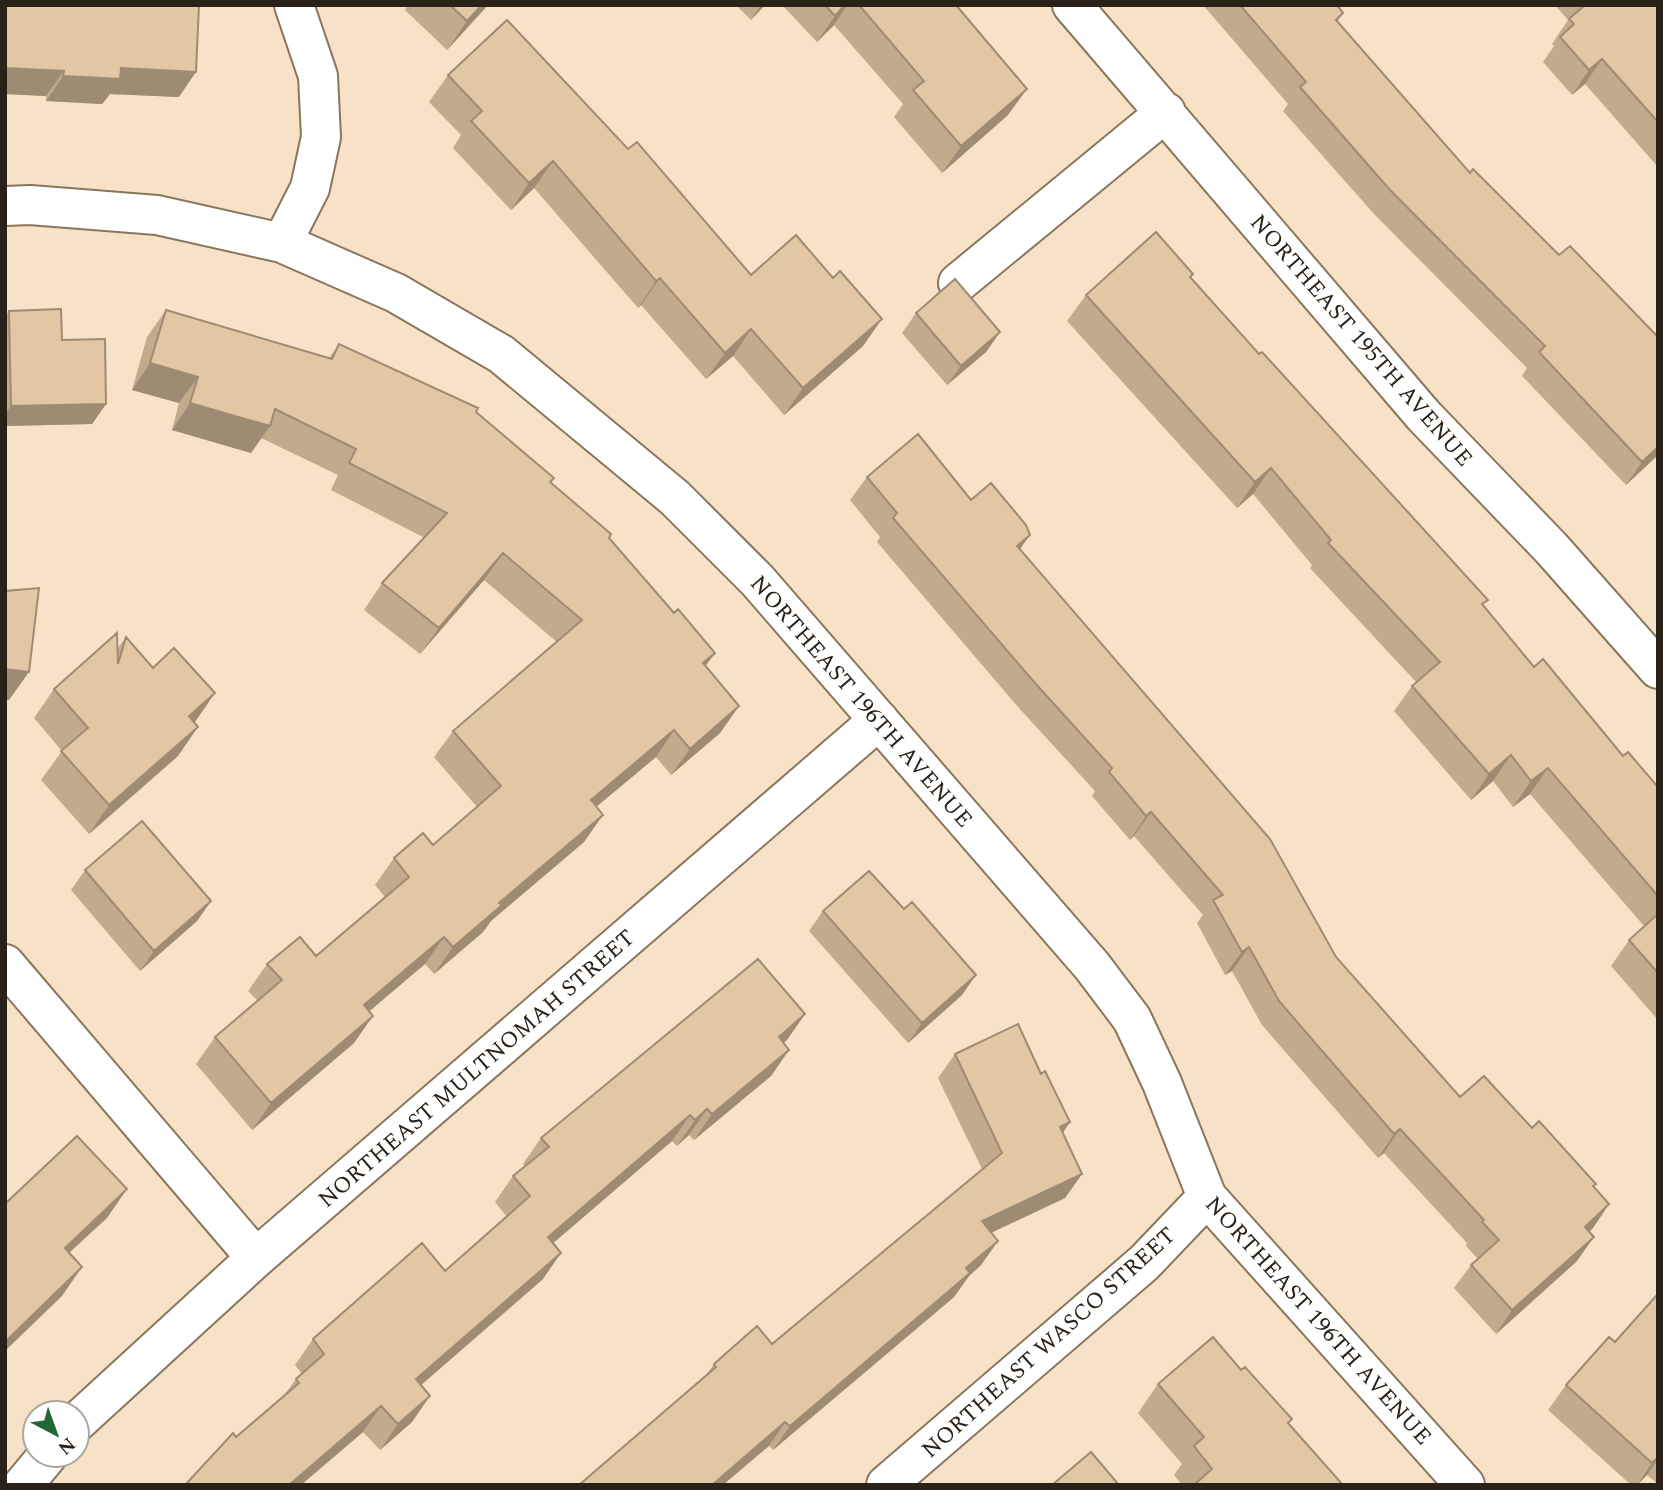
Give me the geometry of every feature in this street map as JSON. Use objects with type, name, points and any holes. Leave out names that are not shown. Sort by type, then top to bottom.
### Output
[{"type":"street","points":[[282,243],[310,188],[321,137],[318,76],[294,5]]},
{"type":"street","name":"NORTHEAST 195TH AVENUE","points":[[1072,5],[1424,416],[1552,549],[1658,669]]},
{"type":"street","points":[[958,283],[1166,112]]},
{"type":"street","name":"NORTHEAST 196TH AVENUE","points":[[5,206],[30,205],[157,215],[282,243],[396,293],[501,354],[674,498],[757,580],[1092,966],[1132,1019],[1162,1083],[1207,1197],[1465,1485]]},
{"type":"street","name":"NORTHEAST MULTNOMAH STREET","points":[[91,1409],[256,1258],[879,720]]},
{"type":"street","points":[[5,964],[256,1258]]},
{"type":"street","name":"NORTHEAST WASCO STREET","points":[[886,1485],[1144,1263],[1207,1197]]},
{"type":"street","points":[[23,1485],[36,1469]]},
{"type":"building","points":[[5,5],[199,5],[196,72],[121,68],[120,79],[63,76],[64,71],[5,68]]},
{"type":"building","points":[[450,5],[482,5],[467,21]]},
{"type":"building","points":[[825,5],[845,5],[835,16]]},
{"type":"building","points":[[859,5],[956,5],[1027,89],[961,146],[913,90],[924,81]]},
{"type":"building","points":[[1240,5],[1337,5],[1343,13],[1336,20],[1470,173],[1473,169],[1559,255],[1570,246],[1658,337],[1658,447],[1642,462],[1539,352],[1545,346],[1390,190],[1300,87],[1306,82]]},
{"type":"building","points":[[1585,5],[1658,5],[1658,122],[1602,59],[1589,70],[1560,37],[1574,24],[1569,19]]},
{"type":"building","points":[[507,20],[628,149],[637,142],[751,275],[796,235],[833,278],[840,271],[882,319],[803,388],[751,329],[725,353],[660,278],[656,281],[553,161],[529,183],[471,121],[482,111],[448,75]]},
{"type":"building","points":[[1156,232],[1193,274],[1190,277],[1259,354],[1262,352],[1488,600],[1482,604],[1534,667],[1543,659],[1623,756],[1628,752],[1658,787],[1658,896],[1548,768],[1531,781],[1511,755],[1489,774],[1412,686],[1440,662],[1328,543],[1331,540],[1271,468],[1255,482],[1086,295]]},
{"type":"building","points":[[955,279],[1000,332],[961,366],[916,313]]},
{"type":"building","points":[[61,309],[62,340],[105,339],[106,404],[11,406],[9,311]]},
{"type":"building","points":[[166,310],[332,359],[339,344],[478,408],[476,412],[554,478],[550,482],[611,534],[609,538],[674,613],[678,609],[715,653],[703,663],[739,706],[690,749],[674,730],[591,800],[603,815],[499,903],[502,905],[453,947],[444,937],[364,1005],[373,1016],[271,1103],[215,1037],[282,980],[267,964],[300,937],[316,956],[409,877],[394,858],[423,833],[433,845],[501,786],[453,731],[582,620],[503,553],[439,628],[382,583],[447,513],[349,463],[356,449],[275,409],[270,426],[190,403],[198,377],[150,363]]},
{"type":"building","points":[[918,434],[971,500],[991,483],[1026,525],[1030,535],[1017,546],[1270,839],[1336,957],[1460,1097],[1484,1076],[1532,1128],[1539,1121],[1596,1184],[1593,1186],[1609,1204],[1585,1227],[1594,1237],[1512,1310],[1471,1265],[1499,1240],[1482,1222],[1484,1220],[1400,1129],[1394,1134],[1279,1001],[1249,947],[1242,952],[1213,900],[1223,895],[1151,812],[1146,816],[1109,772],[1112,768],[893,518],[897,513],[867,477]]},
{"type":"building","points":[[39,588],[29,672],[5,669],[5,591]]},
{"type":"building","points":[[117,633],[118,664],[126,637],[153,668],[174,648],[215,693],[189,716],[198,727],[109,805],[61,751],[88,728],[54,689]]},
{"type":"building","points":[[142,821],[211,901],[154,951],[85,870]]},
{"type":"building","points":[[869,871],[904,909],[912,902],[976,975],[922,1023],[823,911]]},
{"type":"building","points":[[1658,914],[1658,973],[1629,940]]},
{"type":"building","points":[[758,959],[805,1014],[779,1037],[789,1050],[712,1114],[707,1109],[695,1120],[690,1115],[548,1237],[561,1253],[416,1379],[430,1396],[398,1424],[381,1406],[289,1485],[185,1485],[233,1433],[236,1437],[299,1383],[296,1379],[324,1354],[313,1339],[422,1243],[445,1271],[530,1196],[513,1176],[549,1147],[541,1138]]},
{"type":"building","points":[[1018,1024],[1041,1074],[1045,1071],[1070,1122],[1060,1127],[1082,1174],[982,1221],[998,1241],[966,1268],[970,1273],[790,1426],[785,1422],[712,1485],[579,1485],[716,1367],[714,1364],[757,1326],[772,1344],[1002,1153],[955,1054]]},
{"type":"building","points":[[77,1136],[127,1189],[65,1248],[82,1267],[5,1342],[5,1200],[7,1202]]},
{"type":"building","points":[[1656,1296],[1658,1457],[1652,1463],[1566,1385],[1609,1337],[1615,1342]]},
{"type":"building","points":[[1213,1337],[1241,1370],[1245,1367],[1292,1419],[1288,1423],[1343,1485],[1194,1485],[1212,1469],[1194,1446],[1204,1437],[1158,1384]]},
{"type":"building","points":[[1091,1452],[1119,1485],[1052,1485]]}]
